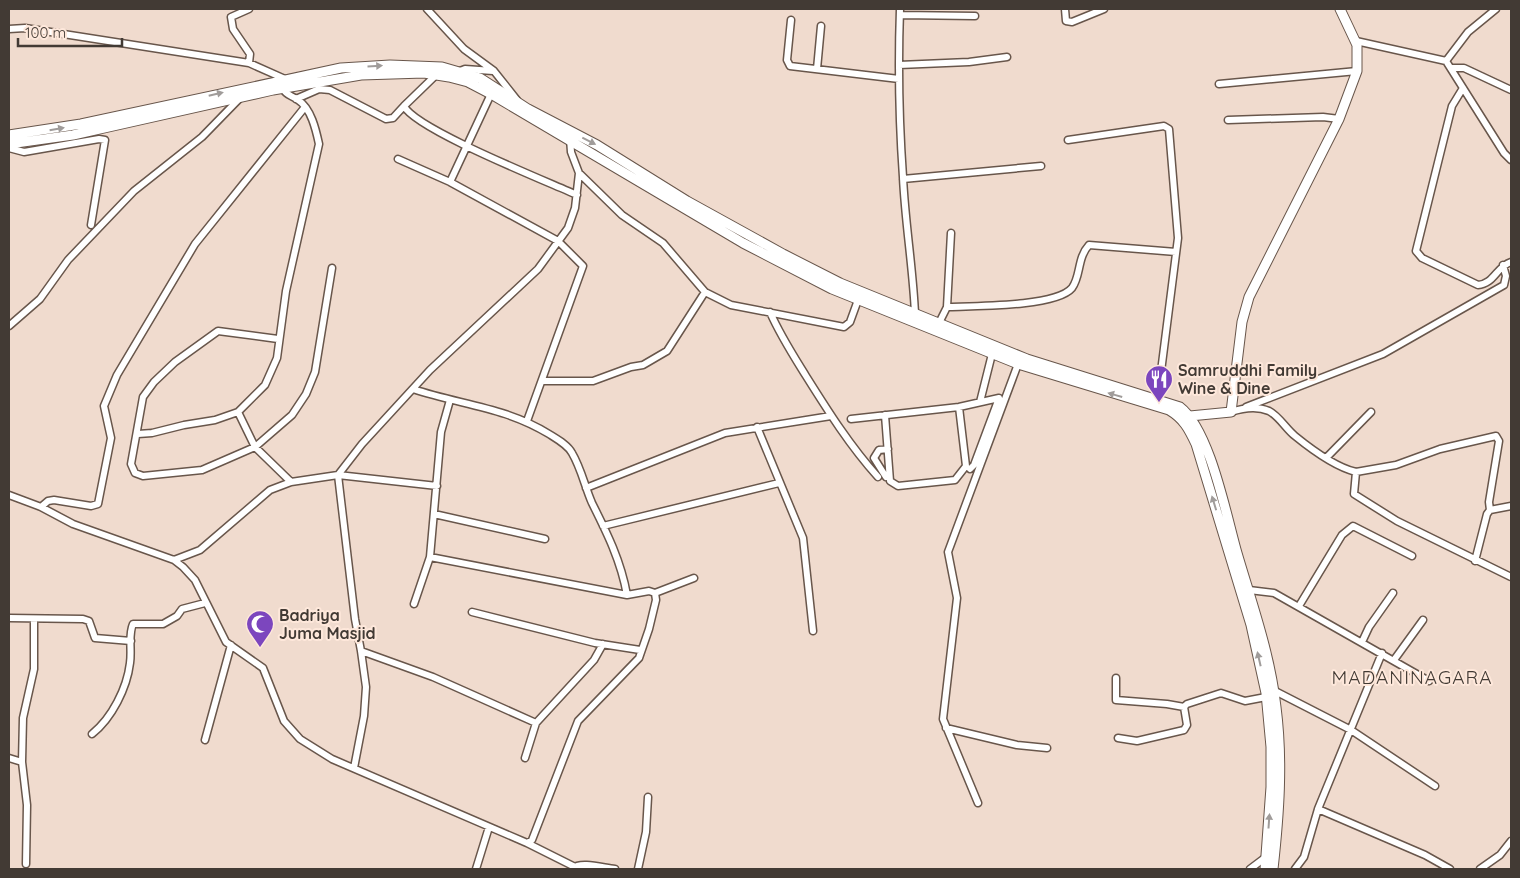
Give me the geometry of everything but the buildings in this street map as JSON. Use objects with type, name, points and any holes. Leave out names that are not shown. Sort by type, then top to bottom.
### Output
[{"type":"main road","points":[[1187,418],[1231,412],[1242,322],[1249,297],[1339,119],[1357,71],[1356,41],[1340,9]]},
{"type":"main road","points":[[9,136],[81,124],[284,84],[364,66],[422,66],[460,71],[480,78],[519,102],[542,121]]},
{"type":"main road","points":[[284,84],[361,74],[436,75],[468,82],[783,254],[876,302],[967,339],[1157,402]]},
{"type":"main road","points":[[9,146],[240,98],[258,89]]},
{"type":"main road","points":[[571,137],[743,243],[832,289],[858,300],[876,302],[939,323],[992,354],[1018,364],[1180,407],[1213,469],[1266,650],[1274,690],[1279,742],[1280,792],[1273,869]]},
{"type":"main road","points":[[1187,418],[1222,528],[1260,660],[1271,747],[1271,787],[1265,869]]},
{"type":"street","points":[[249,9],[231,17],[233,29],[250,54],[249,63]]},
{"type":"street","points":[[427,9],[464,49],[494,71],[519,102]]},
{"type":"street","points":[[1065,9],[1066,21],[1072,22],[1104,9]]},
{"type":"street","points":[[1446,61],[1468,32],[1496,9]]},
{"type":"street","points":[[915,314],[913,269],[903,178],[898,79],[900,12],[975,16]]},
{"type":"street","points":[[791,20],[788,64],[898,79]]},
{"type":"street","points":[[817,69],[821,26]]},
{"type":"street","points":[[9,28],[25,28],[249,63],[284,84],[287,95],[296,99],[305,107],[315,128],[319,144],[286,291],[277,358],[266,385],[238,412],[215,420],[152,433],[138,434]]},
{"type":"street","points":[[1356,41],[1446,61],[1511,160]]},
{"type":"street","points":[[899,64],[969,62],[1007,58]]},
{"type":"street","points":[[1452,68],[1464,68],[1511,90]]},
{"type":"street","points":[[460,71],[465,69],[494,71]]},
{"type":"street","points":[[1220,84],[1357,71]]},
{"type":"street","points":[[296,99],[319,89],[330,90],[386,118],[393,118],[436,75]]},
{"type":"street","points":[[1462,88],[1452,106],[1416,251],[1422,258],[1478,285],[1490,281],[1503,265],[1511,262]]},
{"type":"street","points":[[450,182],[468,147],[491,94]]},
{"type":"street","points":[[9,326],[40,299],[68,260],[134,191],[202,137],[240,98]]},
{"type":"street","points":[[404,106],[407,112],[419,122],[468,147],[577,195]]},
{"type":"street","points":[[41,507],[48,501],[54,500],[91,506],[98,504],[111,438],[104,406],[117,375],[195,244],[305,107]]},
{"type":"street","points":[[1228,120],[1323,117],[1339,119]]},
{"type":"street","points":[[1068,140],[1164,126],[1169,129],[1178,238],[1157,402]]},
{"type":"street","points":[[354,768],[364,716],[366,687],[355,619],[338,475],[362,444],[413,389],[538,269],[568,228],[577,195],[579,174],[571,137]]},
{"type":"street","points":[[9,146],[24,152],[99,139],[105,140],[91,225]]},
{"type":"street","points":[[398,159],[450,182],[558,241],[583,266],[527,421]]},
{"type":"street","points":[[903,178],[1041,166]]},
{"type":"street","points":[[579,174],[622,216],[663,243],[705,292],[731,305],[844,327],[850,322],[858,300]]},
{"type":"street","points":[[939,323],[947,307],[951,233]]},
{"type":"street","points":[[947,307],[1008,304],[1056,298],[1065,295],[1073,286],[1082,253],[1089,245],[1176,252]]},
{"type":"street","points":[[1231,412],[1383,354],[1504,285],[1506,276],[1503,265]]},
{"type":"street","points":[[278,340],[218,331],[175,362],[154,382],[143,397],[138,434],[130,464],[135,473],[142,476],[202,470],[255,447],[292,415],[306,394],[314,372],[332,268]]},
{"type":"street","points":[[543,381],[593,381],[630,367],[643,365],[667,351],[705,292]]},
{"type":"street","points":[[770,312],[777,329],[831,416],[862,459],[882,477],[874,458],[879,450],[888,449]]},
{"type":"street","points":[[980,402],[992,354]]},
{"type":"street","points":[[978,803],[942,719],[957,598],[948,552],[1018,364]]},
{"type":"street","points":[[413,389],[450,400],[494,409],[527,421],[557,439],[572,452],[620,563],[627,595]]},
{"type":"street","points":[[851,418],[959,407],[999,398],[974,465],[970,469]]},
{"type":"street","points":[[414,604],[430,557],[438,486],[441,432],[450,400]]},
{"type":"street","points":[[885,415],[890,481],[893,485],[898,486],[958,479],[966,466],[959,407]]},
{"type":"street","points":[[1242,408],[1258,408],[1270,412],[1295,436],[1327,458],[1356,472],[1396,465],[1440,449],[1496,436],[1499,441],[1489,502],[1490,510],[1487,514],[1475,561]]},
{"type":"street","points":[[238,412],[255,447],[292,482]]},
{"type":"street","points":[[1327,458],[1372,412]]},
{"type":"street","points":[[586,488],[725,433],[831,416]]},
{"type":"street","points":[[757,428],[803,538],[812,631]]},
{"type":"street","points":[[1356,472],[1354,494],[1362,500],[1397,521],[1475,561],[1511,577]]},
{"type":"street","points":[[174,560],[200,550],[270,490],[292,482],[338,475],[438,486]]},
{"type":"street","points":[[603,526],[779,483]]},
{"type":"street","points":[[9,495],[41,507],[72,524],[174,560],[183,567],[195,580],[226,642],[264,668],[284,721],[300,739],[332,759],[527,842],[573,868],[587,865],[615,869]]},
{"type":"street","points":[[1490,510],[1511,506]]},
{"type":"street","points":[[434,514],[544,539]]},
{"type":"street","points":[[1299,606],[1342,535],[1353,526],[1412,556]]},
{"type":"street","points":[[430,557],[627,595],[649,591],[655,593],[694,578]]},
{"type":"street","points":[[1249,590],[1274,593],[1429,681]]},
{"type":"street","points":[[527,842],[532,840],[578,721],[619,682],[639,658],[640,650],[650,629],[656,600],[655,593]]},
{"type":"street","points":[[1362,642],[1369,627],[1393,593]]},
{"type":"street","points":[[92,734],[105,724],[124,686],[130,663],[133,624],[162,624],[177,616],[182,610],[205,603]]},
{"type":"street","points":[[472,612],[603,644],[640,650]]},
{"type":"street","points":[[9,618],[84,619],[89,621],[95,638],[131,641]]},
{"type":"street","points":[[26,864],[27,805],[22,762],[23,718],[34,669],[34,619]]},
{"type":"street","points":[[1394,660],[1423,620]]},
{"type":"street","points":[[525,758],[536,723],[594,660],[603,644]]},
{"type":"street","points":[[205,740],[231,645]]},
{"type":"street","points":[[361,651],[433,677],[536,723]]},
{"type":"street","points":[[1295,869],[1304,857],[1318,809],[1382,653]]},
{"type":"street","points":[[1116,678],[1116,700],[1184,707],[1187,704],[1216,694],[1228,694],[1245,701],[1266,697]]},
{"type":"street","points":[[1274,690],[1351,730],[1435,786]]},
{"type":"street","points":[[1118,738],[1137,741],[1184,730],[1188,725],[1184,707]]},
{"type":"street","points":[[946,728],[1017,745],[1047,748]]},
{"type":"street","points":[[9,758],[22,762]]},
{"type":"street","points":[[638,869],[646,832],[648,797]]},
{"type":"street","points":[[1318,809],[1426,855],[1450,869]]},
{"type":"street","points":[[476,869],[489,827]]},
{"type":"street","points":[[1480,869],[1500,855],[1511,841]]},
{"type":"street","points":[[1250,869],[1266,857]]},
{"type":"place","name":"Samruddhi Family Wine & Dine","points":[[1159,403]]},
{"type":"place","name":"Badriya Juma Masjid","points":[[260,648]]},
{"type":"district","name":"MADANINAGARA","points":[[1412,677]]}]
